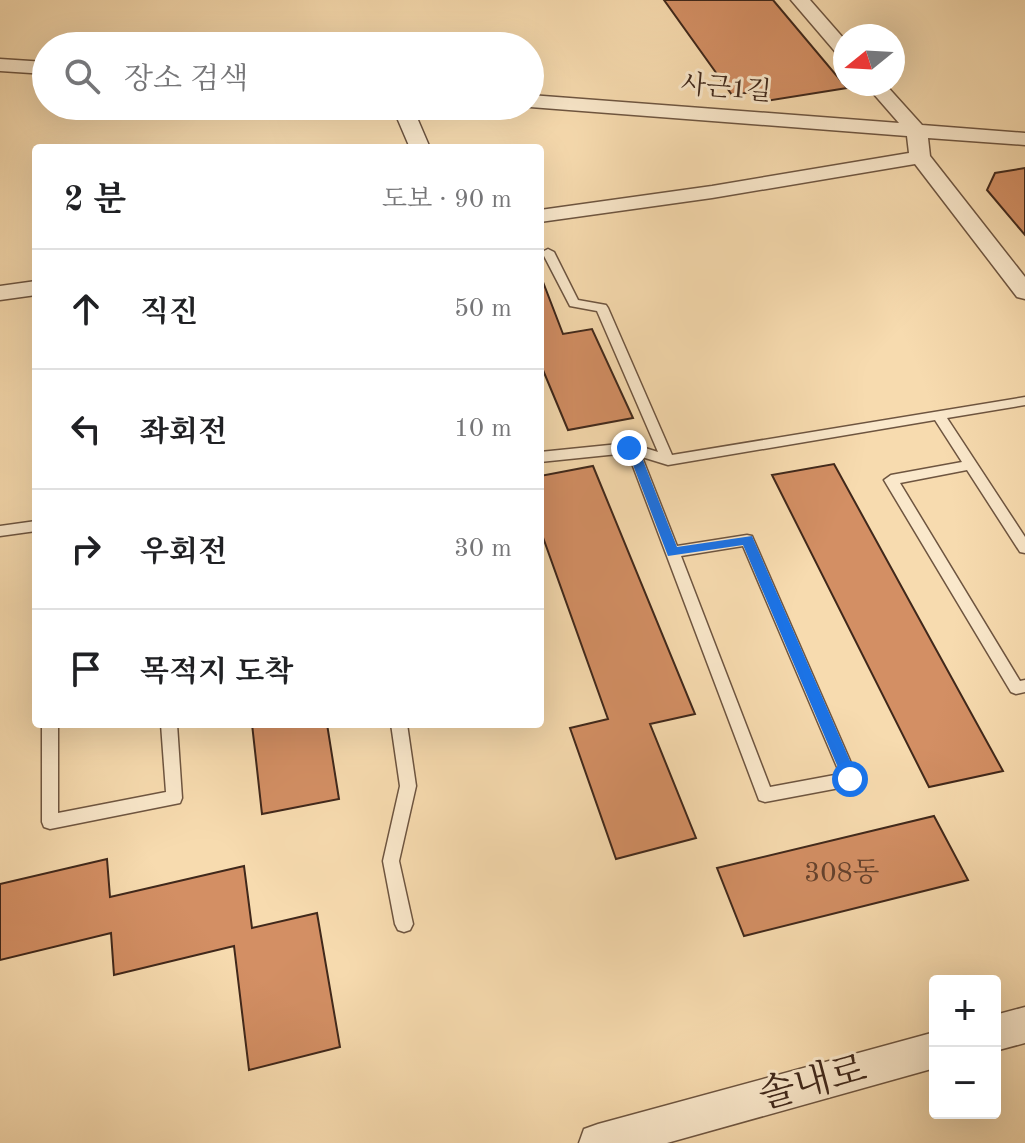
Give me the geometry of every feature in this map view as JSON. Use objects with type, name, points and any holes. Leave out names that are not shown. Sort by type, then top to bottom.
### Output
[{"type":"street","points":[[800,0],[833,37]]},
{"type":"street","points":[[0,65],[32,67]]},
{"type":"street","points":[[886,96],[917,132],[920,157],[1025,292]]},
{"type":"street","name":"사근1길","points":[[544,102],[1025,139]]},
{"type":"street","points":[[408,120],[418,144]]},
{"type":"street","points":[[544,215],[712,192],[920,157]]},
{"type":"street","points":[[0,293],[32,289]]},
{"type":"street","points":[[1001,1031],[1025,1025]]},
{"type":"street","name":"솔내로","points":[[598,1143],[929,1052]]},
{"type":"lane","points":[[548,252],[574,303],[602,308],[668,460]]},
{"type":"lane","points":[[544,457],[633,450],[668,460],[1025,401]]},
{"type":"lane","points":[[939,416],[1025,548]]},
{"type":"lane","points":[[633,450],[765,795],[850,779],[747,540],[673,552]]},
{"type":"lane","points":[[969,465],[891,480],[1016,688],[1025,686]]},
{"type":"lane","points":[[0,531],[32,527]]},
{"type":"lane","points":[[50,728],[50,822],[174,798],[169,728]]},
{"type":"lane","points":[[400,728],[408,786],[391,861],[404,924]]},
{"type":"building","points":[[664,0],[773,0],[833,71],[833,90],[766,101],[759,91],[732,95]]},
{"type":"building","points":[[1025,168],[1025,235],[987,190],[995,173]]},
{"type":"building","points":[[544,285],[563,334],[592,329],[633,418],[568,430],[544,373]]},
{"type":"building","points":[[834,464],[1003,771],[929,787],[772,475]]},
{"type":"building","points":[[593,466],[695,714],[650,724],[696,838],[616,859],[570,728],[608,719],[544,540],[544,475]]},
{"type":"building","points":[[252,728],[328,728],[339,799],[262,814]]},
{"type":"building","points":[[934,816],[968,880],[744,936],[717,868]]},
{"type":"building","points":[[107,859],[110,897],[244,866],[252,928],[317,913],[340,1047],[249,1070],[234,946],[114,975],[111,933],[0,960],[0,884]]},
{"type":"route","points":[[629,448],[633,450],[673,552],[747,540],[850,779]]}]
